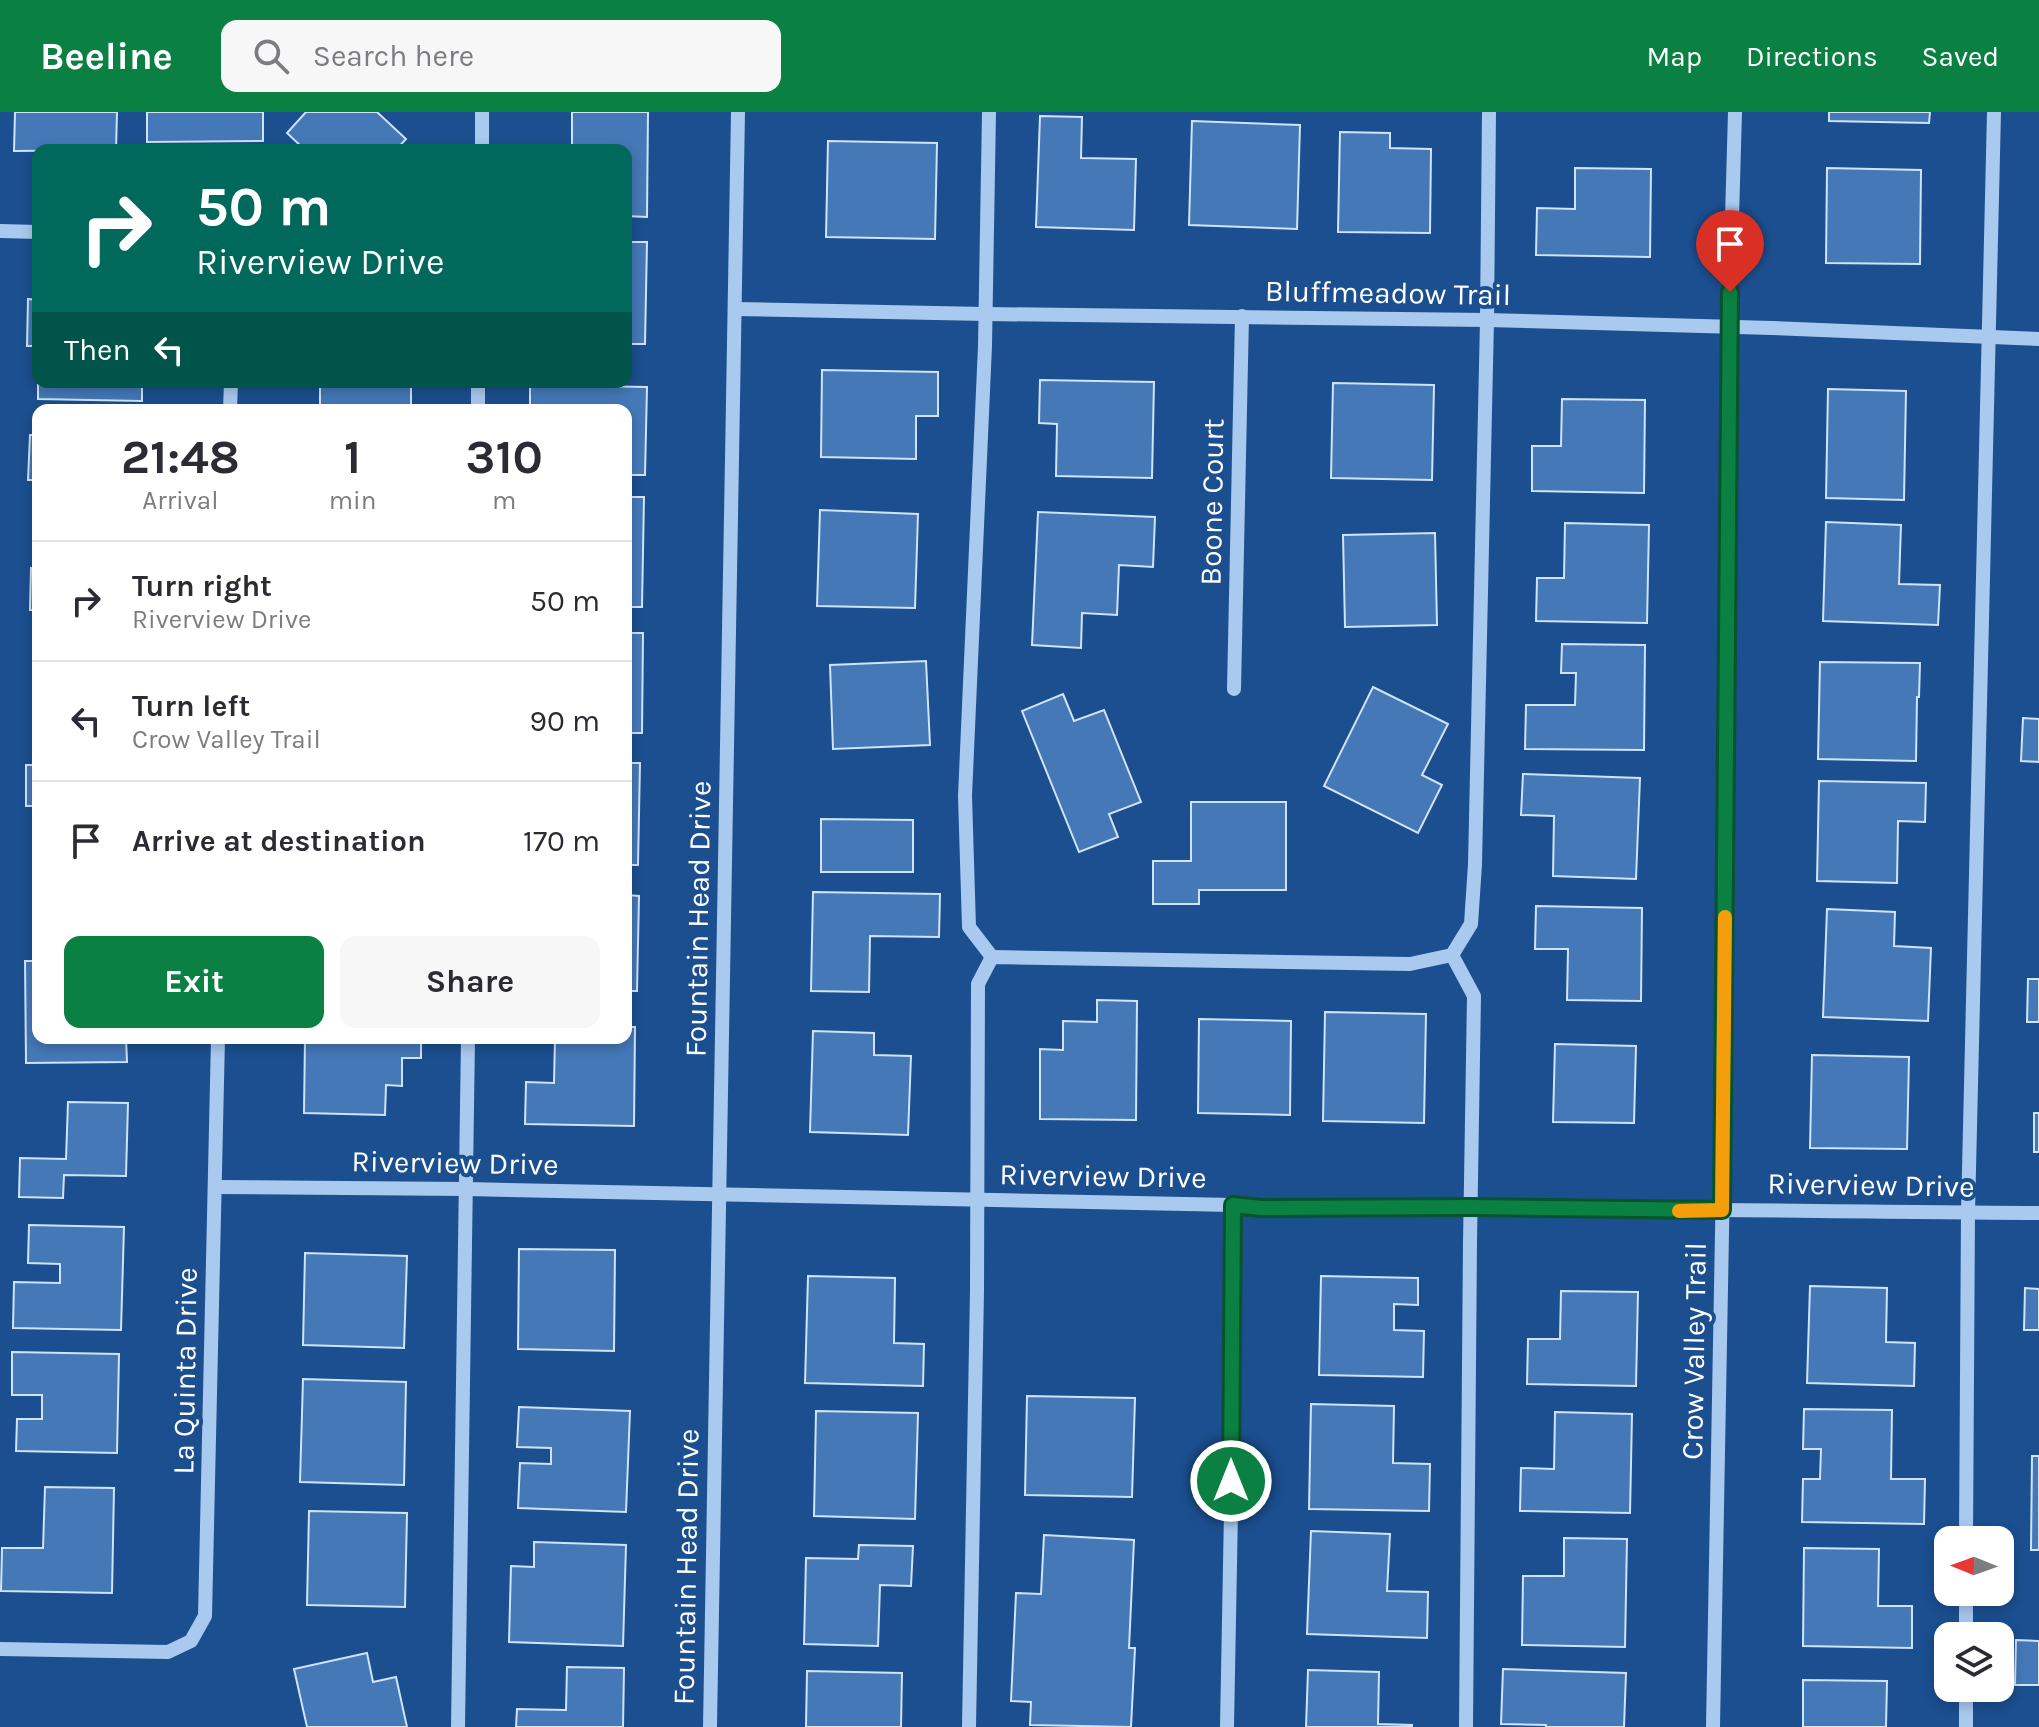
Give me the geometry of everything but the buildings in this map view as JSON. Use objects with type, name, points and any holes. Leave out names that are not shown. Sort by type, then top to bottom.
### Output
[{"type":"street","points":[[482,112],[482,144]]},
{"type":"street","name":"Fountain Head Drive","points":[[710,1727],[738,112]]},
{"type":"street","points":[[989,112],[985,314],[965,796],[969,927],[992,957]]},
{"type":"street","points":[[992,957],[1410,964],[1452,955],[1471,924],[1475,864],[1489,112]]},
{"type":"street","name":"Crow Valley Trail","points":[[1713,1727],[1735,112]]},
{"type":"street","points":[[1966,1526],[1968,1212],[1994,112]]},
{"type":"street","points":[[0,231],[32,232]]},
{"type":"street","name":"Bluffmeadow Trail","points":[[735,309],[1487,320],[2039,339]]},
{"type":"street","name":"Boone Court","points":[[1234,689],[1242,316]]},
{"type":"street","points":[[1452,955],[1474,996],[1466,1727]]},
{"type":"street","points":[[969,1727],[978,984],[992,957]]},
{"type":"street","name":"La Quinta Drive","points":[[0,1649],[168,1652],[191,1641],[205,1616],[218,1044]]},
{"type":"street","points":[[458,1727],[468,1044]]},
{"type":"street","name":"Riverview Drive","points":[[215,1187],[719,1194],[1261,1208],[2039,1213]]},
{"type":"street","points":[[1227,1727],[1233,1205]]},
{"type":"street","points":[[1966,1702],[1966,1727]]},
{"type":"slow traffic","points":[[1679,1211],[1722,1210],[1725,917]]},
{"type":"route","points":[[1231,1481],[1233,1205],[1261,1208],[1722,1210],[1730,292]]}]
